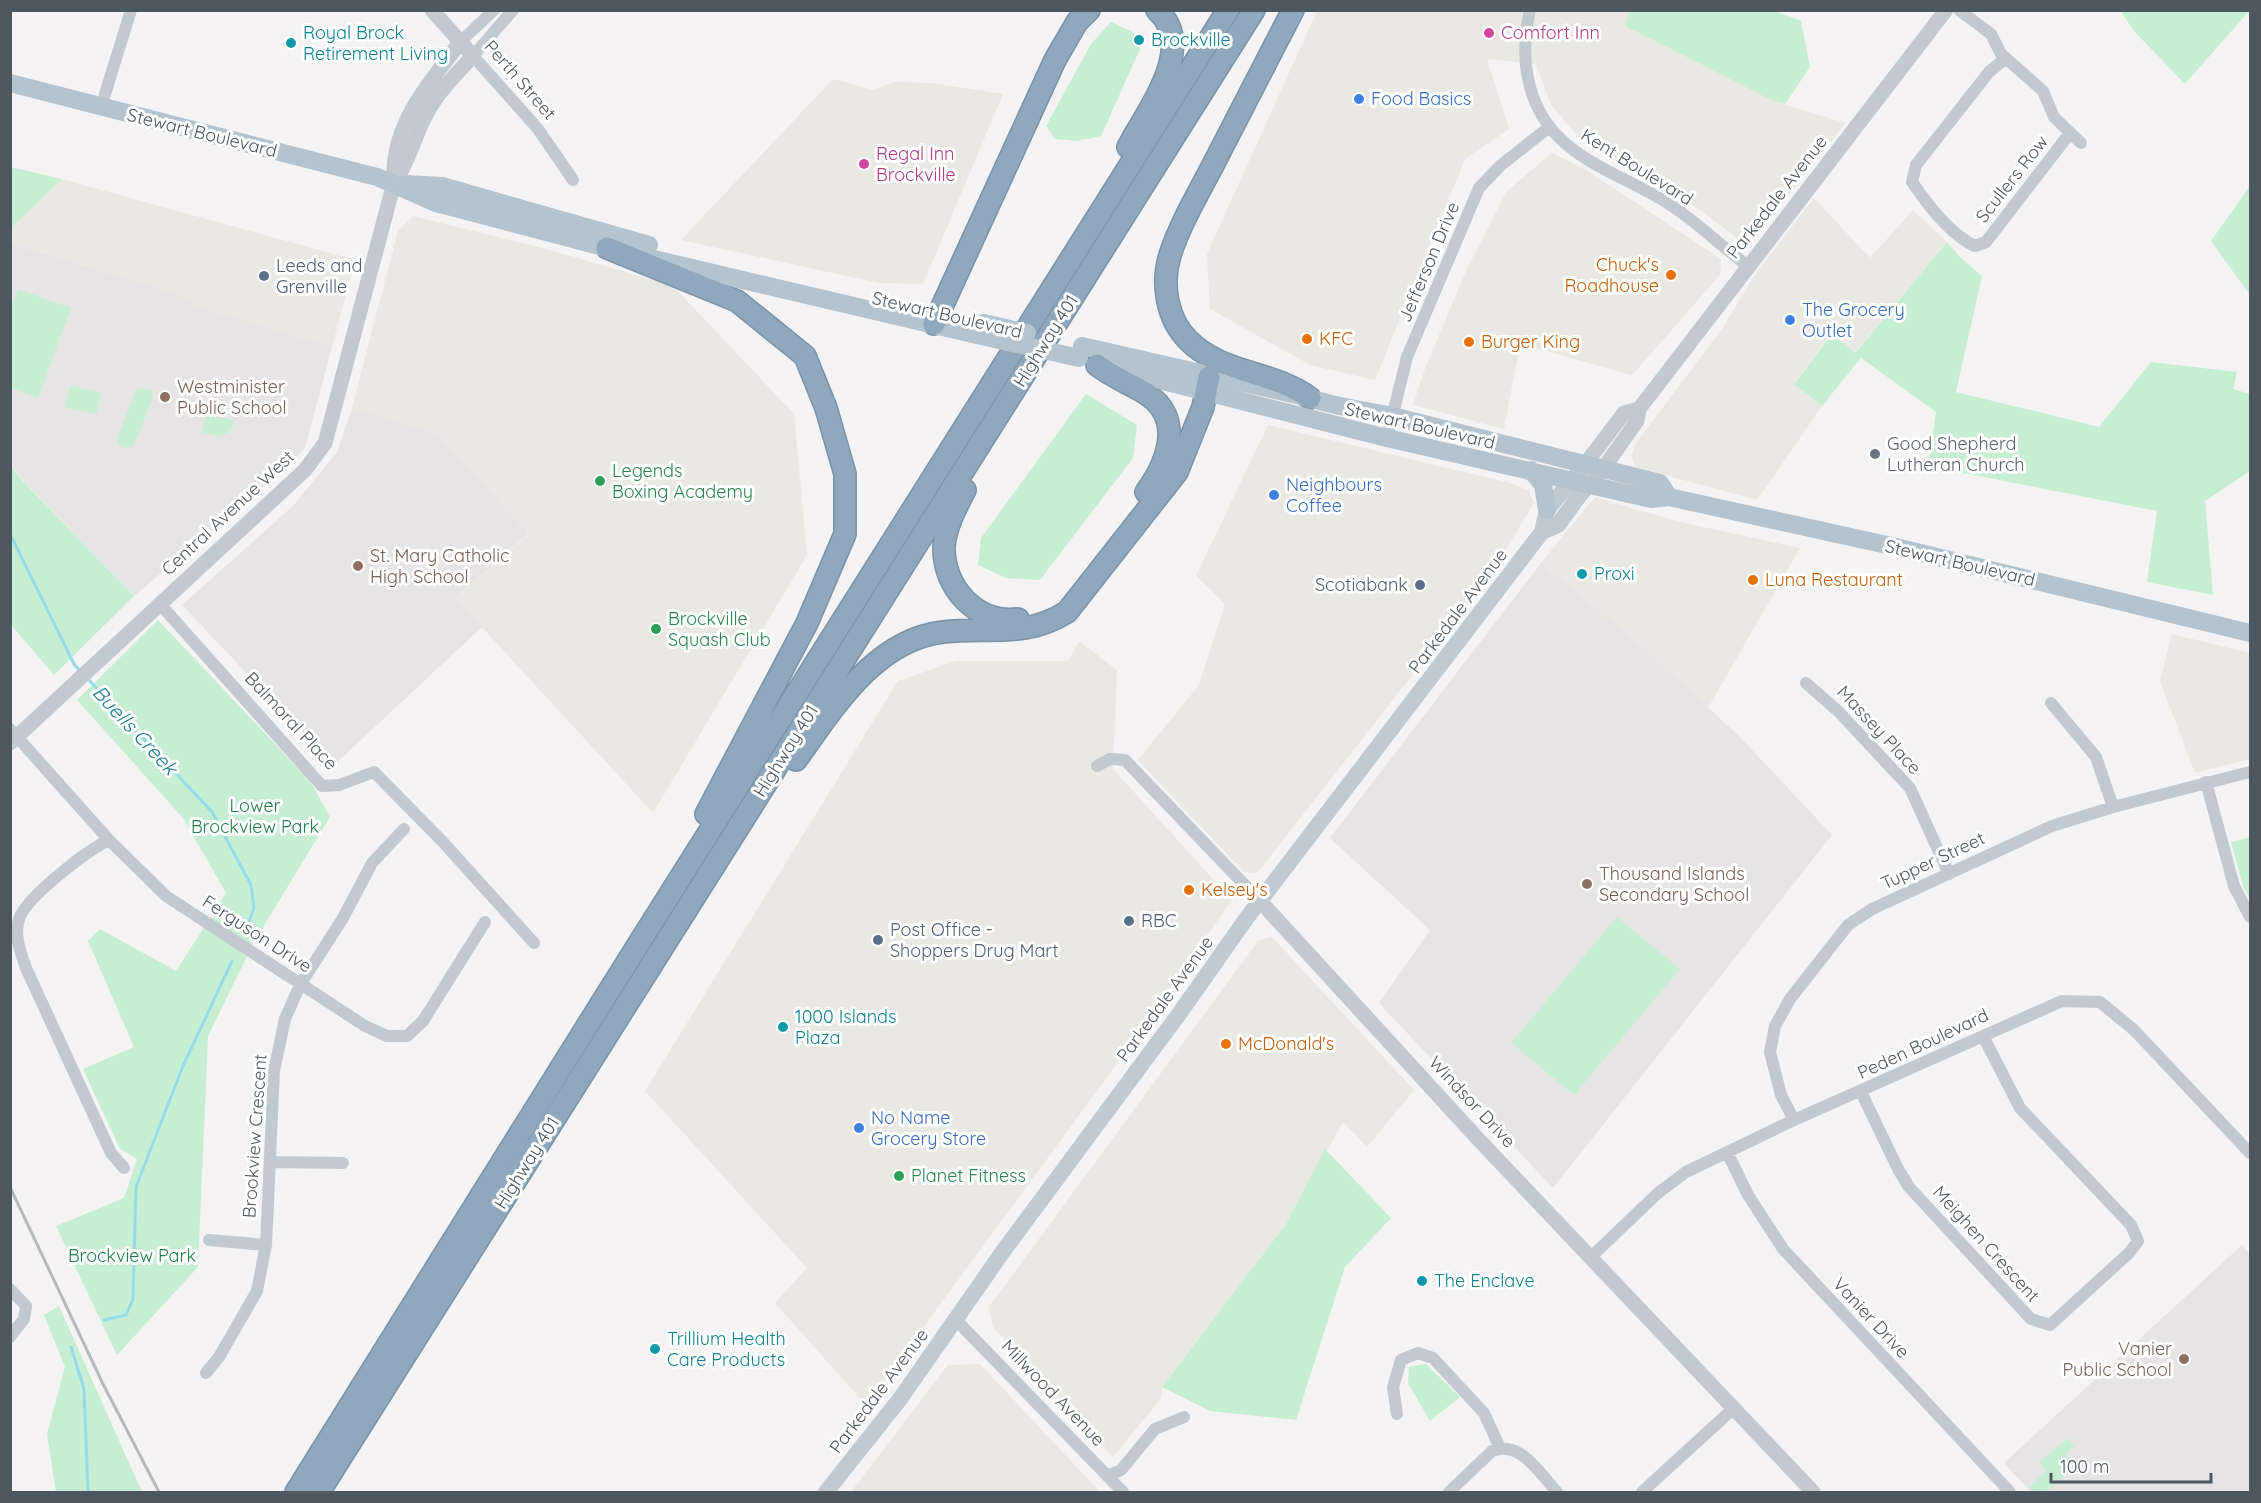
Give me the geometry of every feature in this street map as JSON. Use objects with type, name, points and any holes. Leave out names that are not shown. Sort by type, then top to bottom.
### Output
[{"type":"highway","points":[[929,317],[1054,34],[1071,10]]},
{"type":"highway","points":[[929,317],[1055,60],[1077,22],[1089,10]]},
{"type":"highway","points":[[1098,219],[1102,195],[1168,72],[1173,55],[1174,46],[1170,28],[1157,10]]},
{"type":"highway","name":"Highway 401","points":[[296,1492],[641,940],[1228,10]]},
{"type":"highway","name":"Highway 401","points":[[319,1492],[1254,10]]},
{"type":"highway","points":[[1293,10],[1191,208],[1170,255],[1166,285],[1176,326],[1196,348],[1230,365],[1293,386],[1310,398]]},
{"type":"highway","points":[[607,248],[737,301],[805,356],[826,408],[845,474],[845,534],[807,624],[686,851],[646,917],[641,940]]},
{"type":"highway","points":[[1052,332],[1034,373],[957,505],[944,544],[947,568],[956,591],[979,613],[1006,621],[1050,611],[1061,603],[1155,479],[1166,460],[1169,430],[1167,417],[1160,404],[1111,376],[1086,356]]},
{"type":"highway","points":[[710,872],[737,844],[810,741],[876,661],[918,637],[943,632],[1025,630],[1041,626],[1067,612],[1177,472],[1203,407],[1207,385]]},
{"type":"main road","name":"Stewart Boulevard","points":[[10,83],[394,183],[436,203],[607,248],[981,329],[1207,385],[1387,438],[1651,499],[1668,497],[1905,549],[2250,633]]},
{"type":"main road","name":"Stewart Boulevard","points":[[394,183],[442,186],[665,249],[929,317]]},
{"type":"main road","name":"Stewart Boulevard","points":[[1207,385],[1310,398],[1335,407],[1391,416],[1660,483],[1668,497]]},
{"type":"main road","name":"Parkedale Avenue","points":[[826,1492],[876,1430],[1260,901],[1542,532],[1547,510],[1572,480],[1595,466]]},
{"type":"main road","name":"Parkedale Avenue","points":[[1542,532],[1558,525],[1590,484],[1595,466]]},
{"type":"main road","points":[[1531,470],[1543,485],[1547,510]]},
{"type":"street","points":[[101,107],[131,10]]},
{"type":"street","name":"Perth Street","points":[[432,10],[537,129],[573,180]]},
{"type":"street","name":"Central Avenue West","points":[[13,736],[93,666],[305,470],[325,443],[394,183],[393,162],[405,120],[460,42],[494,10]]},
{"type":"street","name":"Central Avenue West","points":[[394,183],[407,165],[425,116],[440,93],[513,10]]},
{"type":"street","name":"Kent Boulevard","points":[[1530,10],[1524,35],[1525,68],[1534,100],[1548,128],[1573,151],[1669,204],[1748,266]]},
{"type":"street","name":"Parkedale Avenue","points":[[1595,466],[1637,421],[1639,408],[1946,10]]},
{"type":"street","points":[[1959,10],[1991,34],[2001,54],[2043,91],[2054,117],[2081,143]]},
{"type":"street","name":"Scullers Row","points":[[2006,58],[1989,72],[1916,165],[1912,182],[1922,196],[1965,241],[1976,246],[1986,242],[2070,133]]},
{"type":"street","name":"Jefferson Drive","points":[[1387,438],[1407,357],[1479,188],[1500,166],[1548,128]]},
{"type":"street","name":"Balmoral Place","points":[[160,604],[322,786],[339,785],[374,772],[442,841],[534,942]]},
{"type":"street","name":"Massey Place","points":[[1806,683],[1839,712],[1910,788],[1949,874]]},
{"type":"street","points":[[2050,703],[2096,757],[2113,807]]},
{"type":"street","name":"Ferguson Drive","points":[[13,736],[109,840],[166,896],[300,985],[365,1026],[387,1036],[407,1036],[423,1021],[485,922]]},
{"type":"street","name":"Windsor Drive","points":[[1097,766],[1110,759],[1125,760],[1260,901],[1813,1492]]},
{"type":"street","name":"Tupper Street","points":[[1794,1120],[1781,1095],[1770,1052],[1775,1026],[1790,999],[1848,925],[1872,909],[2052,826],[2113,807],[2250,772]]},
{"type":"street","points":[[2206,782],[2234,886],[2250,917]]},
{"type":"street","name":"Brookview Crescent","points":[[209,1240],[266,1245],[274,1071],[285,1019],[300,985],[343,918],[372,864],[404,828]]},
{"type":"street","points":[[109,840],[91,848],[35,897],[19,917],[16,941],[26,968],[111,1153],[124,1168]]},
{"type":"street","name":"Peden Boulevard","points":[[1591,1257],[1658,1193],[1686,1172],[1794,1120],[2062,1001],[2100,1002],[2134,1030],[2250,1153]]},
{"type":"street","name":"Meighen Crescent","points":[[1861,1092],[1909,1187],[2031,1319],[2050,1325],[2129,1253],[2138,1241],[2131,1225],[2020,1108],[1983,1036]]},
{"type":"street","name":"Vanier Drive","points":[[1727,1152],[1748,1195],[1783,1250],[2010,1492]]},
{"type":"street","points":[[271,1162],[343,1163]]},
{"type":"street","points":[[206,1373],[219,1358],[257,1292],[266,1245]]},
{"type":"street","points":[[10,1289],[26,1306],[24,1319],[10,1336]]},
{"type":"street","name":"Millwood Avenue","points":[[956,1320],[1123,1492]]},
{"type":"street","points":[[1397,1414],[1393,1387],[1401,1360],[1418,1353],[1433,1358],[1484,1413],[1500,1448]]},
{"type":"street","points":[[1642,1492],[1734,1408]]},
{"type":"street","points":[[1107,1476],[1121,1470],[1155,1429],[1184,1417]]},
{"type":"street","points":[[1449,1492],[1492,1451],[1500,1448],[1521,1452],[1557,1492]]},
{"type":"shaded area","points":[[1317,11],[1629,11],[1625,26],[1773,101],[1845,123],[1749,247],[1693,205],[1576,134],[1551,105],[1536,64],[1487,59],[1509,129],[1465,159],[1375,380],[1310,365],[1210,309],[1207,254]]},
{"type":"shaded area","points":[[833,79],[872,90],[895,82],[931,83],[1003,94],[923,284],[879,283],[681,240]]},
{"type":"shaded area","points":[[1552,153],[1586,170],[1721,259],[1720,275],[1632,375],[1520,344],[1504,429],[1413,405],[1426,366],[1467,269],[1507,191]]},
{"type":"shaded area","points":[[62,179],[355,260],[332,347],[196,306],[179,294],[11,243],[11,228]]},
{"type":"shaded area","points":[[1814,198],[1870,258],[1913,210],[1947,242],[1854,353],[1831,334],[1794,383],[1822,406],[1757,500],[1636,467],[1631,456],[1636,443],[1722,329],[1754,276]]},
{"type":"shaded area","points":[[413,216],[547,249],[673,286],[794,414],[807,555],[653,813],[455,598],[528,535],[437,434],[352,408],[398,231]]},
{"type":"shaded area","name":"Westminister Public School","points":[[10,243],[179,294],[196,306],[332,347],[305,448],[273,479],[134,596],[20,477],[11,464]]},
{"type":"shaded area","name":"St. Mary Catholic High School","points":[[352,408],[437,434],[528,534],[455,598],[482,627],[334,765],[182,605],[294,505],[337,452]]},
{"type":"shaded area","points":[[1268,425],[1510,483],[1528,490],[1534,503],[1499,561],[1257,873],[1244,872],[1138,760],[1199,685],[1225,604],[1196,576]]},
{"type":"shaded area","points":[[1595,497],[1676,521],[1800,548],[1708,708],[1628,634],[1541,563]]},
{"type":"shaded area","name":"Thousand Islands Secondary School","points":[[1541,563],[1628,634],[1738,735],[1832,835],[1553,1188],[1379,1003],[1430,930],[1330,838]]},
{"type":"shaded area","points":[[2172,634],[2250,653],[2250,759],[2195,773],[2160,681]]},
{"type":"shaded area","points":[[1079,641],[1117,670],[1113,769],[1232,900],[1119,1061],[866,1405],[775,1303],[807,1268],[645,1091],[898,681],[956,661],[1068,661]]},
{"type":"shaded area","points":[[1272,937],[1414,1090],[1367,1147],[1343,1122],[1286,1224],[1162,1387],[1162,1397],[1113,1457],[993,1327],[989,1307],[1258,941]]},
{"type":"shaded area","name":"Vanier Public School","points":[[2242,1245],[2250,1255],[2250,1492],[2031,1492],[2004,1463]]},
{"type":"shaded area","points":[[980,1364],[1100,1492],[851,1492],[948,1365]]},
{"type":"green space","points":[[1629,11],[1775,11],[1801,21],[1810,67],[1785,104],[1773,101],[1625,26]]},
{"type":"green space","points":[[2121,11],[2249,11],[2185,84],[2133,30]]},
{"type":"green space","points":[[1111,22],[1133,32],[1140,49],[1101,136],[1077,141],[1055,139],[1046,126],[1091,44]]},
{"type":"green space","points":[[10,167],[62,179],[11,228]]},
{"type":"green space","points":[[2250,186],[2250,295],[2211,241]]},
{"type":"green space","points":[[1947,242],[1982,276],[1956,392],[2099,427],[2151,362],[2237,372],[2233,389],[2250,394],[2250,471],[2205,501],[2213,595],[2147,582],[2157,511],[1928,466],[1936,412],[1861,358],[1822,406],[1794,384],[1832,334],[1855,353]]},
{"type":"green space","points":[[18,289],[71,308],[38,398],[11,388],[11,308]]},
{"type":"green space","points":[[70,386],[101,393],[96,414],[65,407]]},
{"type":"green space","points":[[137,388],[151,390],[153,398],[133,447],[123,448],[118,443],[118,436]]},
{"type":"green space","points":[[1086,394],[1137,425],[1133,458],[1040,580],[1006,578],[978,565],[981,538]]},
{"type":"green space","points":[[207,414],[234,421],[231,430],[220,437],[201,432]]},
{"type":"green space","points":[[10,464],[20,478],[134,596],[54,675],[11,625]]},
{"type":"green space","points":[[158,620],[310,781],[330,817],[254,942],[208,1036],[198,1267],[117,1355],[56,1226],[124,1198],[137,1159],[120,1149],[83,1069],[134,1047],[88,941],[100,929],[176,971],[226,893],[183,818],[77,700]]},
{"type":"green space","points":[[2250,837],[2250,899],[2243,886],[2231,842]]},
{"type":"green space","points":[[1617,917],[1680,969],[1574,1095],[1511,1043]]},
{"type":"green space","points":[[1325,1149],[1391,1218],[1345,1267],[1296,1420],[1210,1411],[1162,1387],[1286,1224]]},
{"type":"green space","points":[[59,1306],[142,1492],[56,1492],[47,1434],[65,1367],[44,1315]]},
{"type":"green space","points":[[1426,1364],[1460,1397],[1430,1421],[1408,1383],[1409,1367]]},
{"type":"green space","points":[[2068,1438],[2074,1447],[2065,1454],[2070,1460],[2062,1478],[2047,1490],[2034,1492],[2029,1487],[2046,1470],[2039,1462]]},
{"type":"waterway","name":"Buells Creek","points":[[10,534],[74,664],[80,671]]},
{"type":"waterway","name":"Buells Creek","points":[[87,678],[212,812],[251,885],[254,908],[249,922]]},
{"type":"waterway","name":"Buells Creek","points":[[104,1320],[126,1315],[133,1299],[136,1187],[183,1066],[232,961]]},
{"type":"waterway","name":"Buells Creek","points":[[71,1347],[84,1389],[88,1492]]},
{"type":"railway","points":[[10,1187],[103,1384],[159,1492]]},
{"type":"place","name":"Comfort Inn","points":[[1489,33]]},
{"type":"place","name":"Brockville","points":[[1139,40]]},
{"type":"place","name":"Royal Brock Retirement Living","points":[[291,43]]},
{"type":"place","name":"Food Basics","points":[[1359,99]]},
{"type":"place","name":"Regal Inn Brockville","points":[[864,164]]},
{"type":"place","name":"Chuck's Roadhouse","points":[[1671,275]]},
{"type":"place","name":"Leeds and Grenville","points":[[264,276]]},
{"type":"place","name":"The Grocery Outlet","points":[[1790,320]]},
{"type":"place","name":"KFC","points":[[1307,339]]},
{"type":"place","name":"Burger King","points":[[1469,342]]},
{"type":"place","name":"Westminister Public School","points":[[165,397]]},
{"type":"place","name":"Good Shepherd Lutheran Church","points":[[1875,454]]},
{"type":"place","name":"Legends Boxing Academy","points":[[600,481]]},
{"type":"place","name":"Neighbours Coffee","points":[[1274,495]]},
{"type":"place","name":"St. Mary Catholic High School","points":[[358,566]]},
{"type":"place","name":"Proxi","points":[[1582,574]]},
{"type":"place","name":"Luna Restaurant","points":[[1753,580]]},
{"type":"place","name":"Scotiabank","points":[[1420,585]]},
{"type":"place","name":"Brockville Squash Club","points":[[656,629]]},
{"type":"place","name":"Thousand Islands Secondary School","points":[[1587,884]]},
{"type":"place","name":"Kelsey's","points":[[1189,890]]},
{"type":"place","name":"RBC","points":[[1129,921]]},
{"type":"place","name":"Post Office - Shoppers Drug Mart","points":[[878,940]]},
{"type":"place","name":"1000 Islands Plaza","points":[[783,1027]]},
{"type":"place","name":"McDonald's","points":[[1226,1044]]},
{"type":"place","name":"No Name Grocery Store","points":[[859,1128]]},
{"type":"place","name":"Planet Fitness","points":[[899,1176]]},
{"type":"place","name":"The Enclave","points":[[1422,1281]]},
{"type":"place","name":"Trillium Health Care Products","points":[[655,1349]]},
{"type":"place","name":"Vanier Public School","points":[[2184,1359]]},
{"type":"park label","name":"Lower Brockview Park","points":[[255,816]]},
{"type":"park label","name":"Brockview Park","points":[[132,1256]]}]
